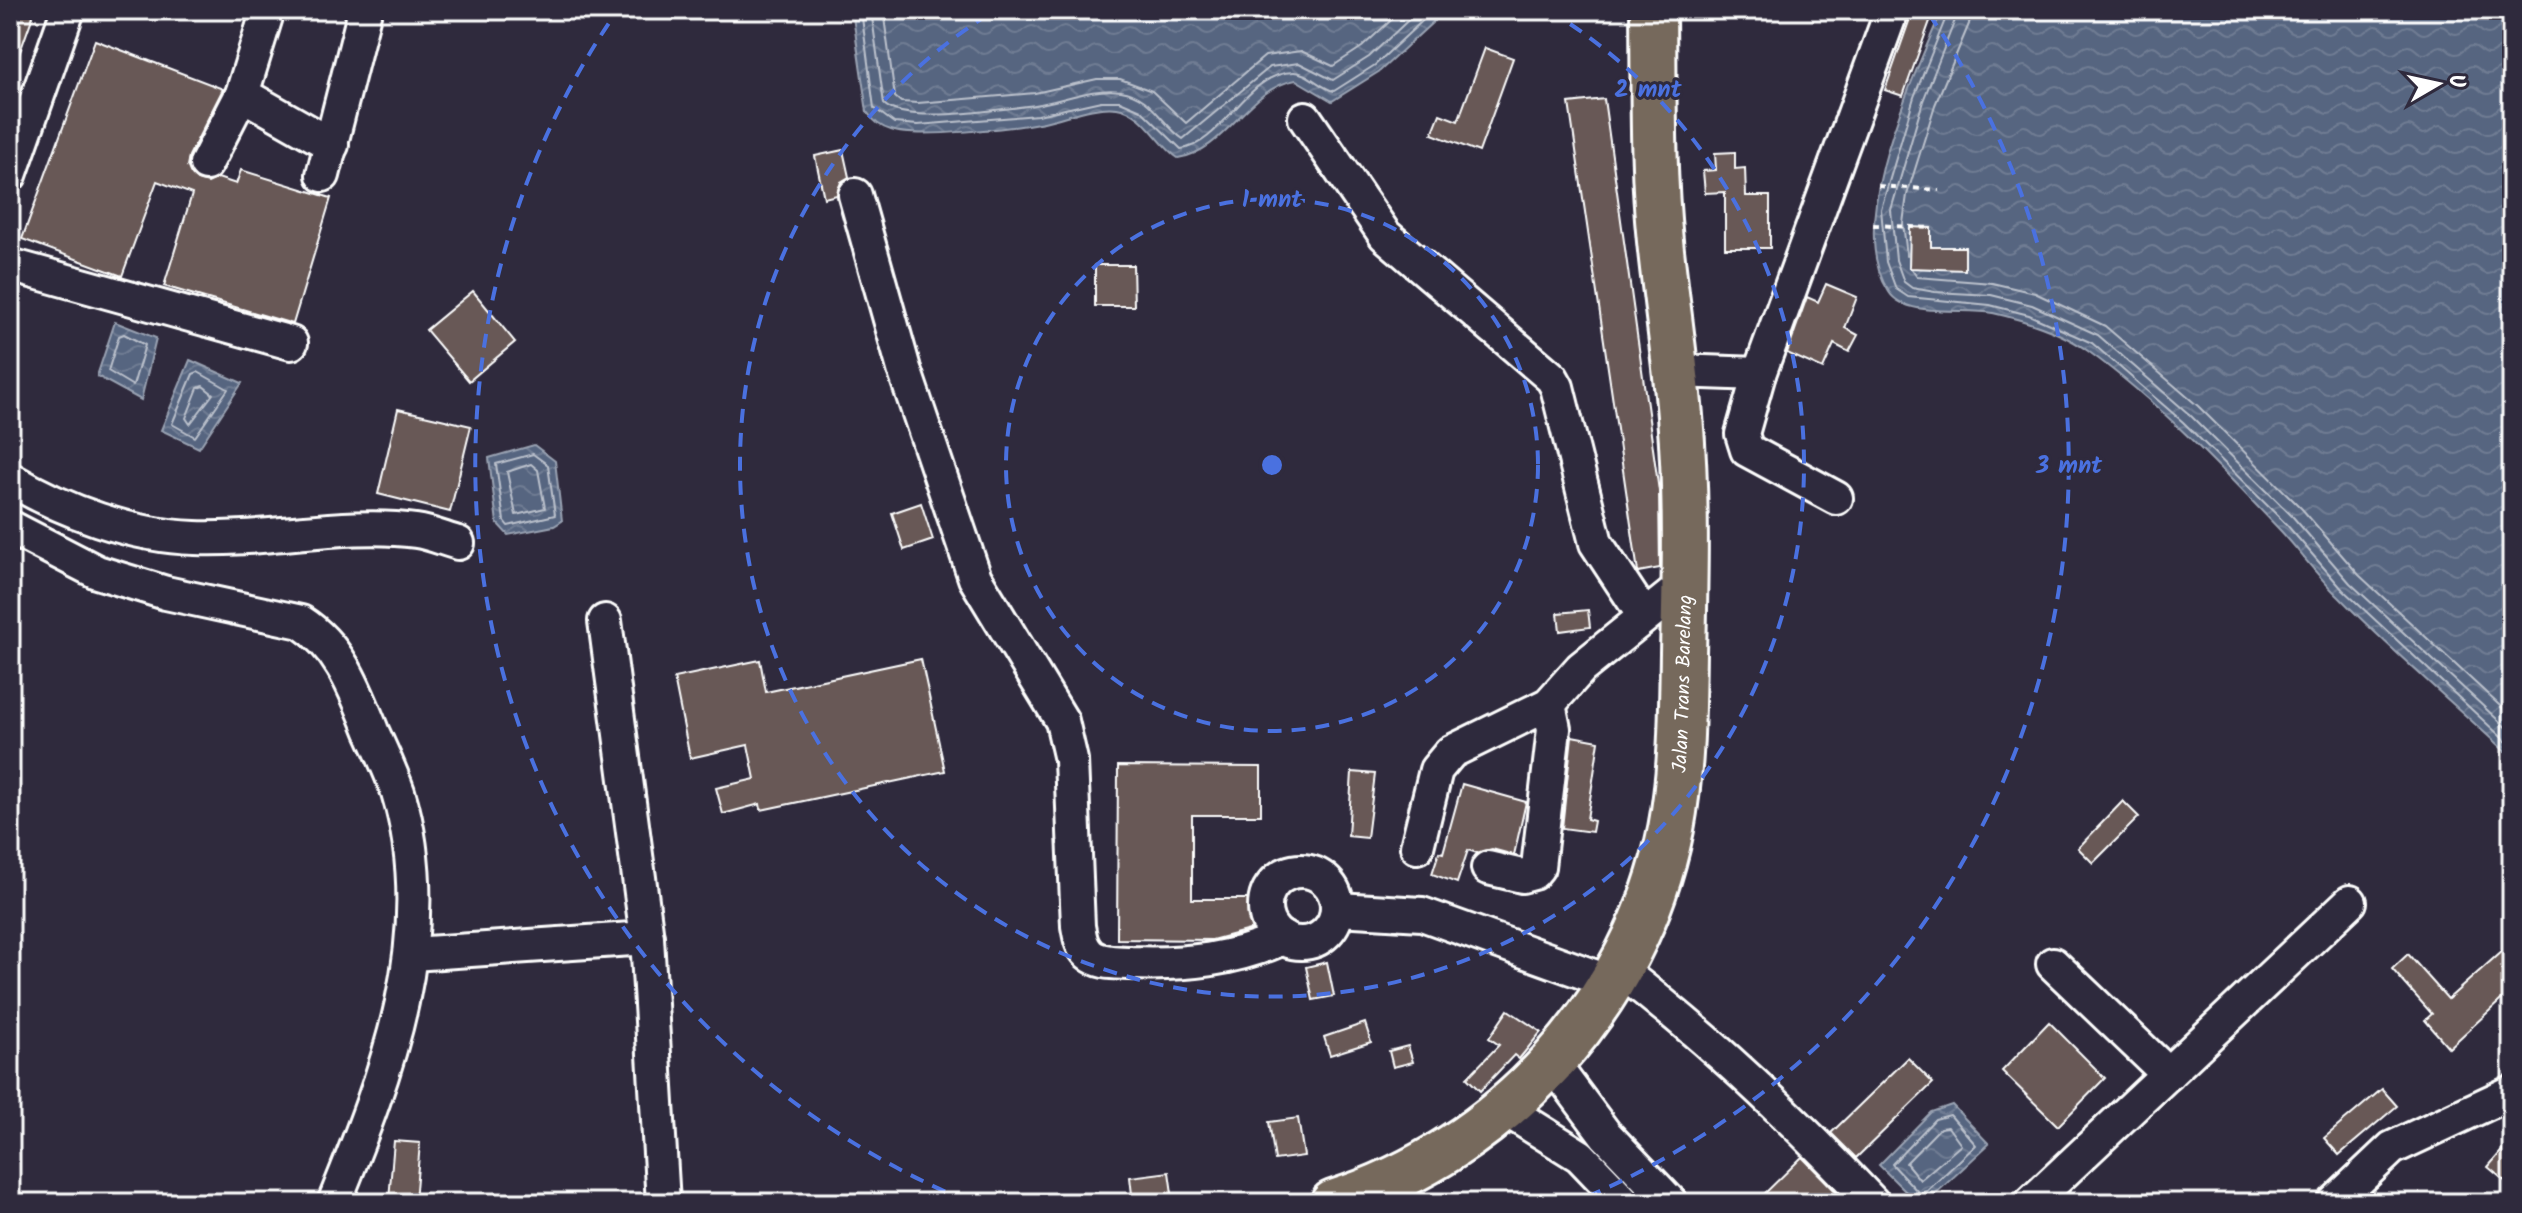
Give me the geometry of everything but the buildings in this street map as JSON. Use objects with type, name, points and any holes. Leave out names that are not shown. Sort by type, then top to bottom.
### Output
[{"type":"highway","name":"Jalan Trans Barelang","points":[[1333,1203],[1409,1174],[1458,1145],[1505,1109],[1553,1064],[1614,976],[1650,896],[1671,831],[1682,726],[1684,476],[1676,371],[1660,237],[1653,10]]},
{"type":"street","points":[[10,175],[68,10]]},
{"type":"street","points":[[206,164],[242,94],[268,10]]},
{"type":"street","points":[[323,175],[365,10]]},
{"type":"street","points":[[1836,498],[1747,450],[1742,434],[1759,374],[1892,10]]},
{"type":"street","points":[[242,94],[332,145]]},
{"type":"street","points":[[1305,118],[1385,235],[1552,378],[1557,387],[1596,543],[1644,616]]},
{"type":"street","points":[[855,195],[890,325],[971,567],[984,595],[1051,699],[1068,743],[1082,944],[1091,956],[1103,962],[1178,964],[1227,958],[1283,938],[1307,943],[1328,931],[1338,909],[1336,896],[1322,877],[1301,871],[1280,878],[1267,896],[1265,907],[1268,919],[1283,938]]},
{"type":"street","points":[[10,265],[291,343]]},
{"type":"street","points":[[1676,371],[1759,374]]},
{"type":"street","points":[[10,479],[44,499],[120,526],[153,533],[195,538],[417,531],[458,543]]},
{"type":"street","points":[[10,527],[97,572],[166,593],[301,622],[318,633],[350,677],[398,793],[411,869],[412,954],[397,1031],[371,1112],[334,1203]]},
{"type":"street","points":[[1417,847],[1436,770],[1451,752],[1549,704],[1581,668],[1684,585]]},
{"type":"street","points":[[605,621],[647,938],[663,1203]]},
{"type":"street","points":[[1488,868],[1522,876],[1533,873],[1538,867],[1554,729],[1549,704]]},
{"type":"street","points":[[2031,1203],[2350,902]]},
{"type":"street","points":[[1338,909],[1422,914],[1614,976],[1655,997],[1804,1130],[1873,1203]]},
{"type":"street","points":[[412,954],[647,938]]},
{"type":"street","points":[[2053,964],[2168,1074]]},
{"type":"street","points":[[1553,1064],[1606,1135],[1671,1203]]},
{"type":"street","points":[[2334,1203],[2392,1148],[2512,1092]]},
{"type":"street","points":[[1505,1109],[1580,1156],[1625,1203]]},
{"type":"street","points":[[1580,1156],[1606,1135]]},
{"type":"path","points":[[1878,186],[1939,190]]},
{"type":"path","points":[[1873,225],[1931,228]]},
{"type":"water","points":[[852,10],[1446,10],[1380,71],[1332,101],[1296,80],[1279,85],[1250,106],[1210,144],[1178,158],[1143,122],[1117,108],[966,132],[904,132],[883,127],[867,112]]},
{"type":"water","points":[[1942,10],[2512,10],[2512,758],[2360,618],[2234,482],[2114,370],[2055,332],[1993,313],[1909,306],[1889,292],[1877,263],[1874,229],[1878,191],[1900,111]]},
{"type":"water","points":[[115,322],[156,338],[141,400],[97,376]]},
{"type":"water","points":[[190,360],[242,383],[199,448],[161,430]]},
{"type":"water","points":[[534,445],[555,461],[562,521],[554,526],[508,535],[497,523],[489,458]]},
{"type":"water","points":[[1952,1105],[1989,1144],[1931,1198],[1917,1203],[1879,1165],[1931,1112]]}]
